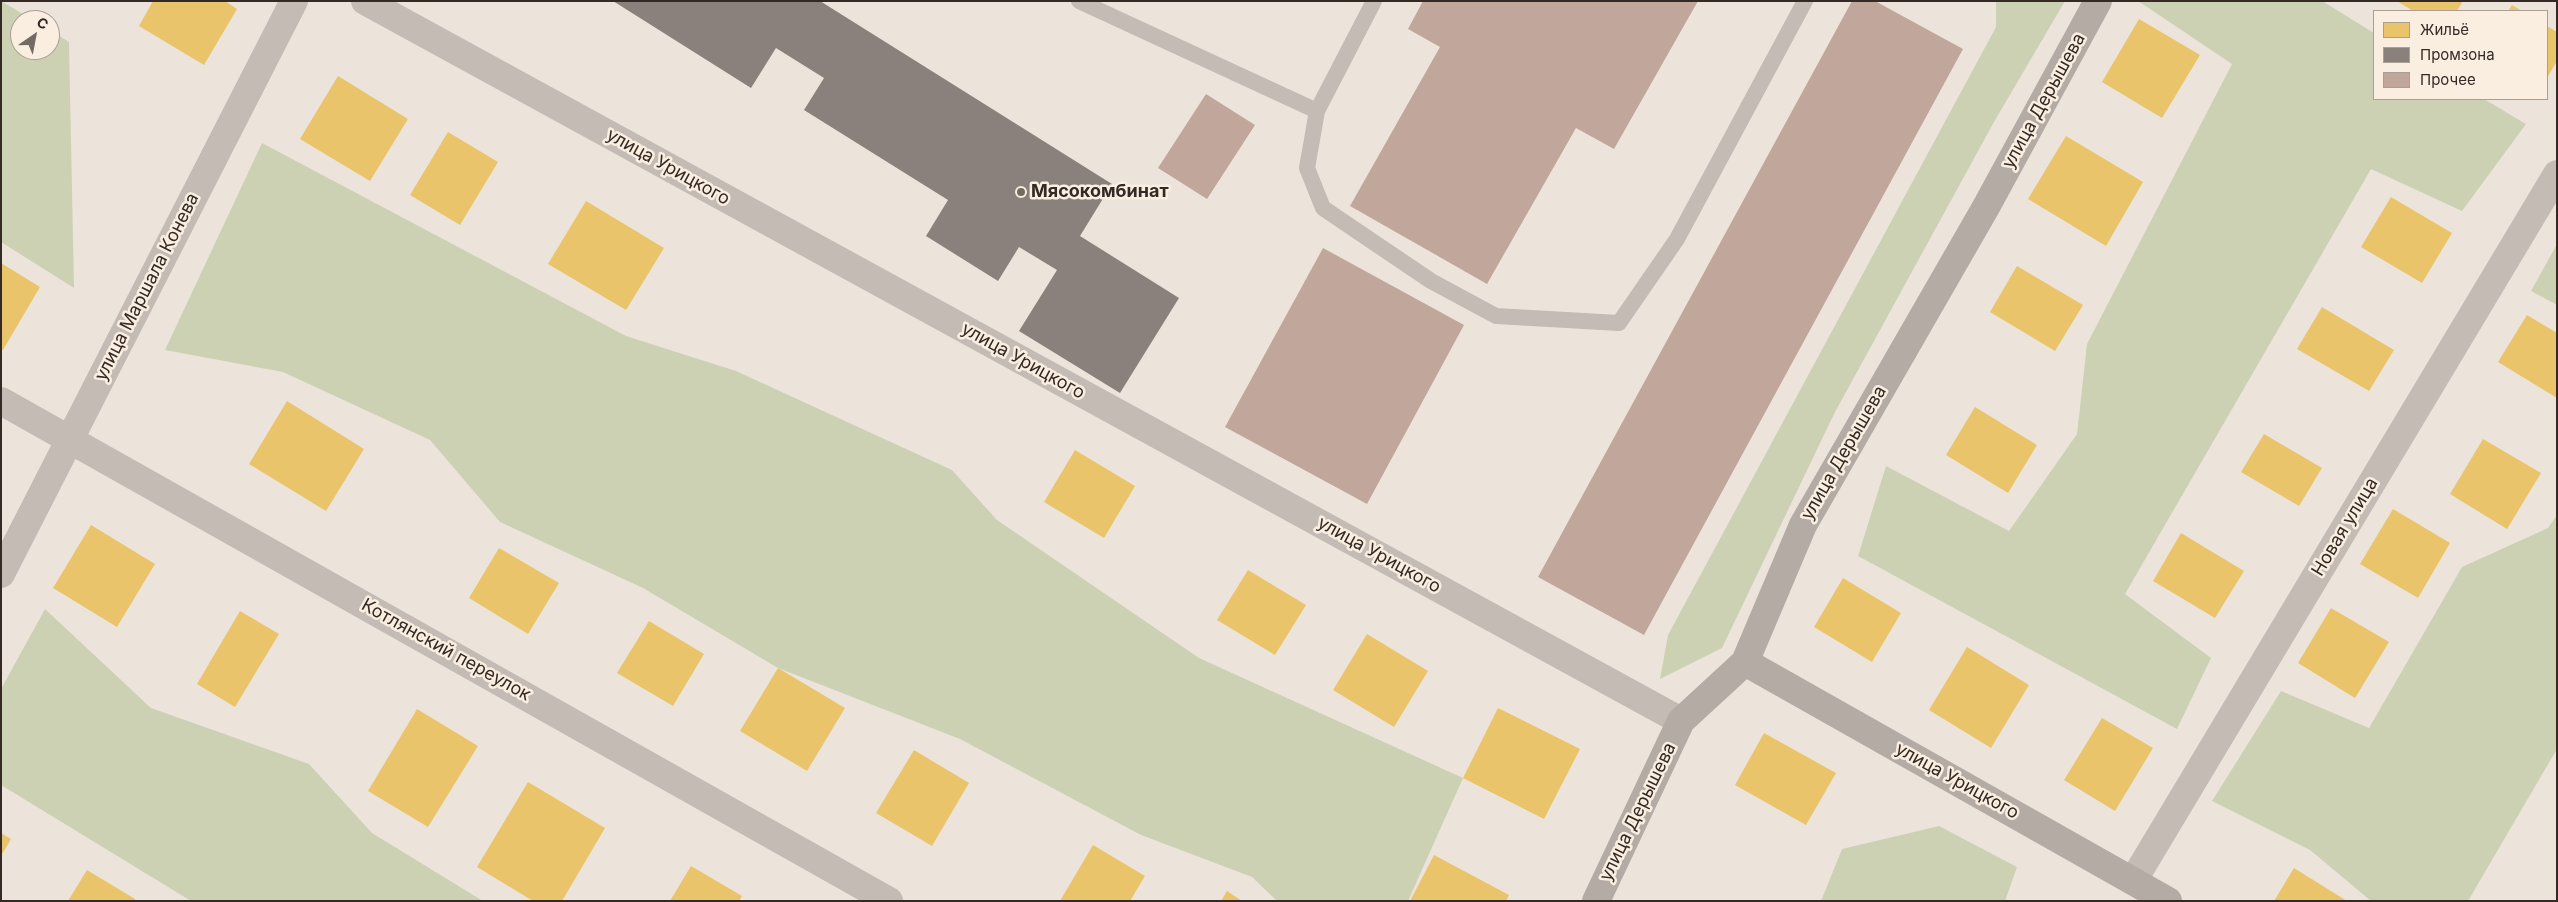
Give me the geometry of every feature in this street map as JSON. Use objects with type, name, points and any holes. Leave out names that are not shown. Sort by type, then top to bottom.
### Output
[{"type":"street","name":"улица Маршала Конева","points":[[1,574],[294,1]]},
{"type":"street","name":"улица Урицкого","points":[[365,1],[1681,721]]},
{"type":"street","name":"улица Дерышева","points":[[1596,901],[1681,721],[1745,662],[1803,525],[1986,206],[2098,1]]},
{"type":"street","name":"Новая улица","points":[[2133,881],[2557,174]]},
{"type":"street","name":"Котлянский переулок","points":[[1,400],[890,901]]},
{"type":"street","name":"улица Урицкого","points":[[1745,662],[2168,901]]},
{"type":"lane","points":[[1078,1],[1317,111]]},
{"type":"lane","points":[[1374,1],[1317,111],[1307,168],[1323,208],[1431,281],[1496,316],[1619,323],[1676,239],[1805,1]]},
{"type":"green space","points":[[1,1],[16,10],[10,10],[10,60],[60,60],[60,36],[69,42],[74,288],[1,242]]},
{"type":"green space","points":[[1996,1],[2065,1],[1994,122],[1834,414],[1722,648],[1660,679],[1668,635],[1996,27]]},
{"type":"green space","points":[[2138,1],[2322,1],[2373,32],[2373,100],[2486,100],[2526,124],[2462,211],[2371,169],[2125,594],[2211,658],[2177,729],[1858,556],[1886,466],[2009,531],[2077,434],[2087,344],[2232,64]]},
{"type":"green space","points":[[262,143],[626,336],[736,371],[952,470],[997,520],[1199,658],[1463,778],[1408,901],[1277,901],[1252,877],[1141,835],[960,739],[778,668],[643,588],[500,522],[430,440],[283,372],[165,350]]},
{"type":"green space","points":[[2557,244],[2557,305],[2531,291]]},
{"type":"green space","points":[[2557,515],[2557,749],[2468,901],[2371,901],[2310,850],[2212,801],[2281,691],[2369,728],[2462,567],[2548,528]]},
{"type":"green space","points":[[45,609],[151,708],[309,764],[372,833],[483,901],[191,901],[1,785],[1,689]]},
{"type":"green space","points":[[1939,826],[2017,867],[2005,901],[1821,901],[1842,849]]},
{"type":"building: Жильё","points":[[153,1],[225,1],[237,9],[204,65],[139,26]]},
{"type":"building: Жильё","points":[[2397,1],[2463,1],[2458,10],[2411,10]]},
{"type":"building: Жильё","points":[[2512,5],[2520,10],[2509,10]]},
{"type":"building: Жильё","points":[[2139,19],[2200,55],[2162,118],[2102,82]]},
{"type":"building: Жильё","points":[[2548,27],[2557,32],[2557,61],[2548,76]]},
{"type":"building: Жильё","points":[[338,76],[408,119],[370,181],[300,139]]},
{"type":"building: Жильё","points":[[448,132],[498,162],[460,225],[410,195]]},
{"type":"building: Жильё","points":[[2066,136],[2143,182],[2106,246],[2028,199]]},
{"type":"building: Жильё","points":[[2391,197],[2452,233],[2422,283],[2361,247]]},
{"type":"building: Жильё","points":[[586,201],[664,248],[626,310],[548,264]]},
{"type":"building: Жильё","points":[[1,263],[40,287],[3,350],[1,349]]},
{"type":"building: Жильё","points":[[2017,266],[2083,305],[2055,351],[1990,312]]},
{"type":"building: Жильё","points":[[2322,307],[2394,350],[2369,391],[2297,349]]},
{"type":"building: Жильё","points":[[2527,315],[2557,333],[2557,398],[2498,362]]},
{"type":"building: Жильё","points":[[287,401],[364,449],[326,511],[249,464]]},
{"type":"building: Жильё","points":[[1975,407],[2037,445],[2008,493],[1946,455]]},
{"type":"building: Жильё","points":[[2264,434],[2322,468],[2299,506],[2241,472]]},
{"type":"building: Жильё","points":[[2483,439],[2541,473],[2507,529],[2450,494]]},
{"type":"building: Жильё","points":[[1075,450],[1135,486],[1104,538],[1044,502]]},
{"type":"building: Жильё","points":[[2393,509],[2450,543],[2418,598],[2360,564]]},
{"type":"building: Жильё","points":[[91,525],[155,564],[117,627],[53,588]]},
{"type":"building: Жильё","points":[[2181,533],[2244,571],[2215,618],[2153,581]]},
{"type":"building: Жильё","points":[[499,548],[559,583],[528,634],[469,598]]},
{"type":"building: Жильё","points":[[1248,570],[1306,605],[1275,655],[1217,620]]},
{"type":"building: Жильё","points":[[1843,578],[1901,613],[1872,662],[1814,627]]},
{"type":"building: Жильё","points":[[2331,608],[2389,642],[2355,698],[2298,663]]},
{"type":"building: Жильё","points":[[240,611],[279,634],[235,707],[197,684]]},
{"type":"building: Жильё","points":[[649,621],[704,654],[673,706],[617,673]]},
{"type":"building: Жильё","points":[[1367,634],[1428,671],[1394,727],[1333,690]]},
{"type":"building: Жильё","points":[[1967,647],[2029,685],[1991,748],[1929,710]]},
{"type":"building: Жильё","points":[[778,668],[845,708],[807,771],[740,731]]},
{"type":"building: Жильё","points":[[1498,708],[1580,749],[1544,819],[1463,778]]},
{"type":"building: Жильё","points":[[417,709],[478,746],[428,827],[368,791]]},
{"type":"building: Жильё","points":[[2102,718],[2153,748],[2115,811],[2064,780]]},
{"type":"building: Жильё","points":[[1764,733],[1836,773],[1806,825],[1735,785]]},
{"type":"building: Жильё","points":[[914,750],[969,783],[932,846],[876,813]]},
{"type":"building: Жильё","points":[[528,782],[605,828],[562,901],[533,901],[477,867]]},
{"type":"building: Жильё","points":[[1,833],[11,839],[1,856]]},
{"type":"building: Жильё","points":[[1093,845],[1145,876],[1130,901],[1060,901]]},
{"type":"building: Жильё","points":[[1434,855],[1509,895],[1506,901],[1410,901]]},
{"type":"building: Жильё","points":[[691,866],[742,896],[739,901],[670,901]]},
{"type":"building: Жильё","points":[[2294,868],[2347,901],[2274,901]]},
{"type":"building: Жильё","points":[[87,870],[135,899],[134,901],[68,901]]},
{"type":"building: Жильё","points":[[1227,891],[1242,901],[1221,901]]},
{"type":"building: Промзона","name":"Мясокомбинат","points":[[613,1],[820,1],[1112,184],[1080,236],[1179,298],[1120,393],[1019,331],[1057,270],[1019,247],[998,281],[926,236],[948,200],[804,110],[824,78],[776,48],[751,88]]},
{"type":"building: Прочее","points":[[1423,1],[1698,1],[1614,149],[1576,128],[1487,284],[1350,206],[1440,47],[1408,29]]},
{"type":"building: Прочее","points":[[1852,1],[1875,1],[1963,49],[1644,635],[1538,577]]},
{"type":"building: Прочее","points":[[1206,94],[1255,125],[1207,199],[1158,168]]},
{"type":"building: Прочее","points":[[1323,248],[1464,325],[1367,504],[1225,427]]},
{"type":"place","name":"Мясокомбинат","points":[[1021,192]]}]
